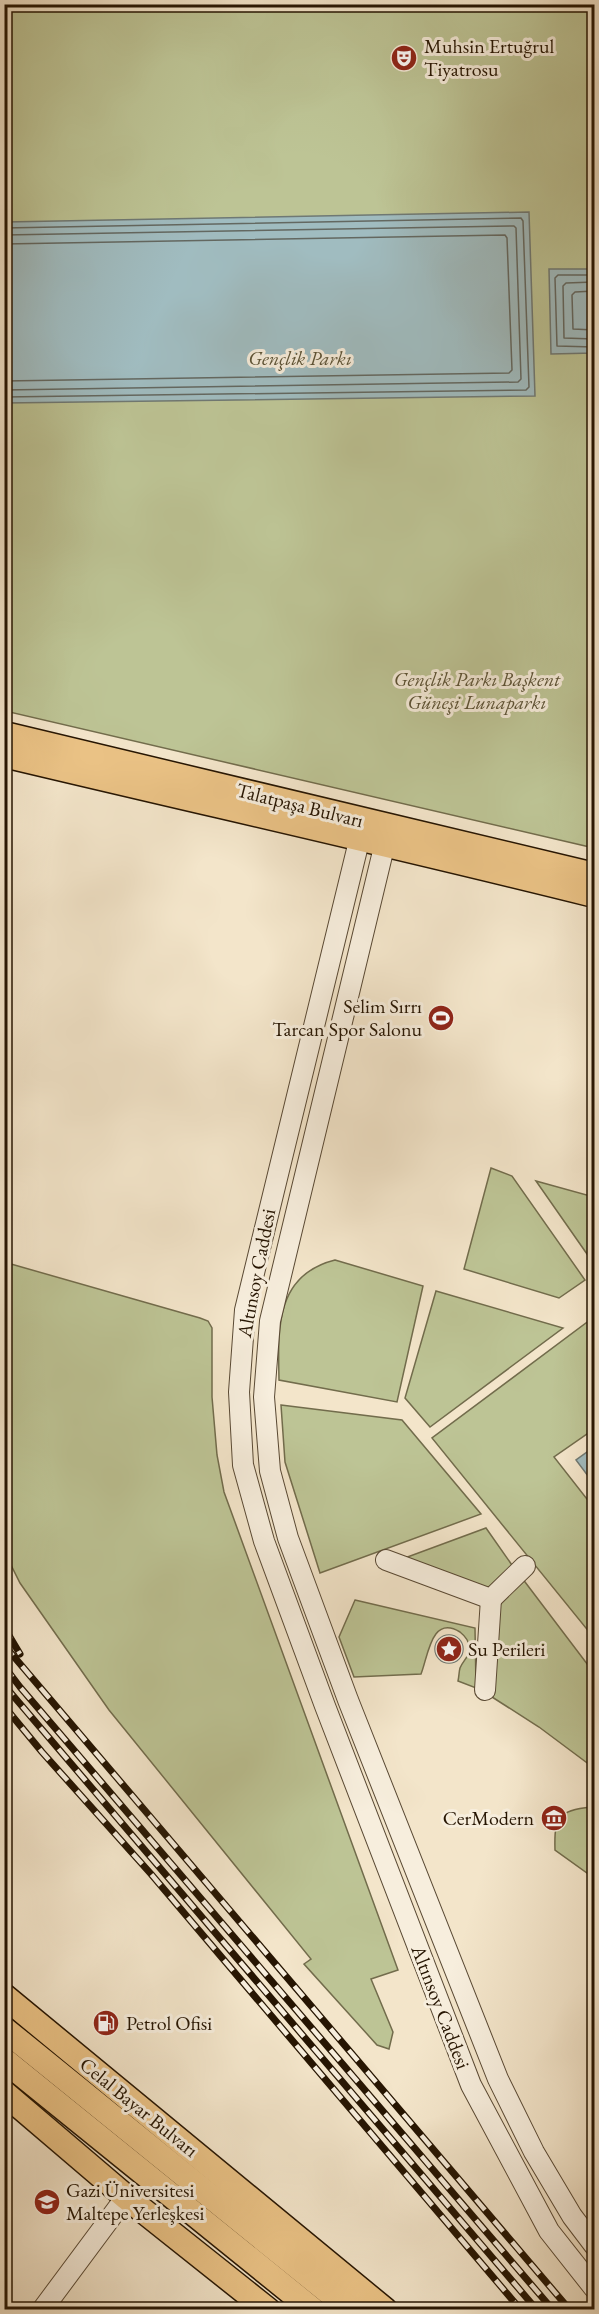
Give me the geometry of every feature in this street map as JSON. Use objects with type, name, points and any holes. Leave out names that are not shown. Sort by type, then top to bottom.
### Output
[{"type":"main road","name":"Talatpaşa Bulvarı","points":[[4,734],[594,875]]},
{"type":"main road","name":"Talatpaşa Bulvarı","points":[[4,755],[283,822],[360,837],[594,895]]},
{"type":"main road","name":"Celal Bayar Bulvarı","points":[[4,1996],[385,2310]]},
{"type":"main road","name":"Celal Bayar Bulvarı","points":[[4,2029],[351,2310]]},
{"type":"main road","points":[[4,2060],[313,2310]]},
{"type":"main road","points":[[4,2093],[126,2197],[268,2310]]},
{"type":"street","name":"Altınsoy Caddesi","points":[[360,837],[245,1310],[239,1392],[243,1465],[264,1541],[471,2085],[549,2231],[594,2288]]},
{"type":"street","name":"Altınsoy Caddesi","points":[[385,843],[270,1322],[264,1397],[270,1471],[285,1527],[348,1700],[498,2079],[534,2152],[572,2216],[594,2245]]},
{"type":"street","points":[[386,1560],[491,1599]]},
{"type":"street","points":[[485,1690],[491,1599],[525,1566]]},
{"type":"street","points":[[325,1706],[348,1700]]},
{"type":"street","points":[[42,2310],[126,2197]]},
{"type":"green space","name":"Gençlik Parkı","points":[[5,5],[594,5],[594,848],[5,711]]},
{"type":"green space","points":[[491,1168],[512,1176],[585,1280],[559,1298],[464,1269]]},
{"type":"green space","points":[[536,1181],[594,1197],[594,1264]]},
{"type":"green space","points":[[335,1260],[423,1286],[397,1402],[279,1380],[280,1324],[284,1306],[291,1291],[301,1278],[315,1267]]},
{"type":"green space","points":[[4,1262],[200,1318],[208,1321],[212,1328],[212,1397],[217,1455],[224,1492],[398,1970],[371,1979],[393,2032],[389,2049],[377,2045],[304,1964],[311,1959],[109,1710],[20,1583],[5,1553]]},
{"type":"green space","points":[[436,1291],[563,1328],[430,1427],[405,1398]]},
{"type":"green space","points":[[594,1317],[594,1429],[554,1457],[594,1508],[594,1638],[432,1438]]},
{"type":"green space","points":[[281,1405],[402,1420],[481,1514],[320,1573],[285,1462]]},
{"type":"green space","points":[[486,1528],[514,1568],[489,1590],[402,1559]]},
{"type":"green space","points":[[522,1578],[594,1673],[594,1768],[539,1727],[492,1697],[495,1603]]},
{"type":"green space","points":[[355,1600],[475,1628],[476,1688],[458,1681],[460,1668],[468,1653],[469,1645],[460,1632],[450,1628],[437,1633],[432,1640],[421,1674],[354,1677],[339,1637]]},
{"type":"green space","points":[[591,1807],[594,1810],[594,1878],[555,1850],[557,1823],[560,1818],[571,1810]]},
{"type":"water","points":[[529,212],[535,396],[5,403],[5,222]]},
{"type":"water","points":[[549,269],[594,269],[594,353],[551,354]]},
{"type":"water","points":[[594,1447],[594,1484],[576,1460]]},
{"type":"water","name":"Su Perileri","points":[[449,1635],[459,1639],[463,1649],[459,1659],[449,1663],[439,1659],[435,1649],[439,1639]]},
{"type":"railway","points":[[4,1627],[20,1654]]},
{"type":"railway","points":[[4,1645],[570,2310]]},
{"type":"railway","points":[[4,1666],[553,2310]]},
{"type":"railway","points":[[4,1685],[537,2310]]},
{"type":"railway","points":[[4,1706],[151,1874],[521,2310]]},
{"type":"place","name":"Muhsin Ertuğrul Tiyatrosu","points":[[404,58]]},
{"type":"place","name":"Selim Sırrı Tarcan Spor Salonu","points":[[441,1018]]},
{"type":"place","name":"Su Perileri","points":[[449,1649]]},
{"type":"place","name":"CerModern","points":[[554,1818]]},
{"type":"place","name":"Petrol Ofisi","points":[[106,2023]]},
{"type":"place","name":"Gazi Üniversitesi Maltepe Yerleşkesi","points":[[47,2202]]},
{"type":"park label","name":"Gençlik Parkı Başkent Güneşi Lunaparkı","points":[[477,690]]}]
